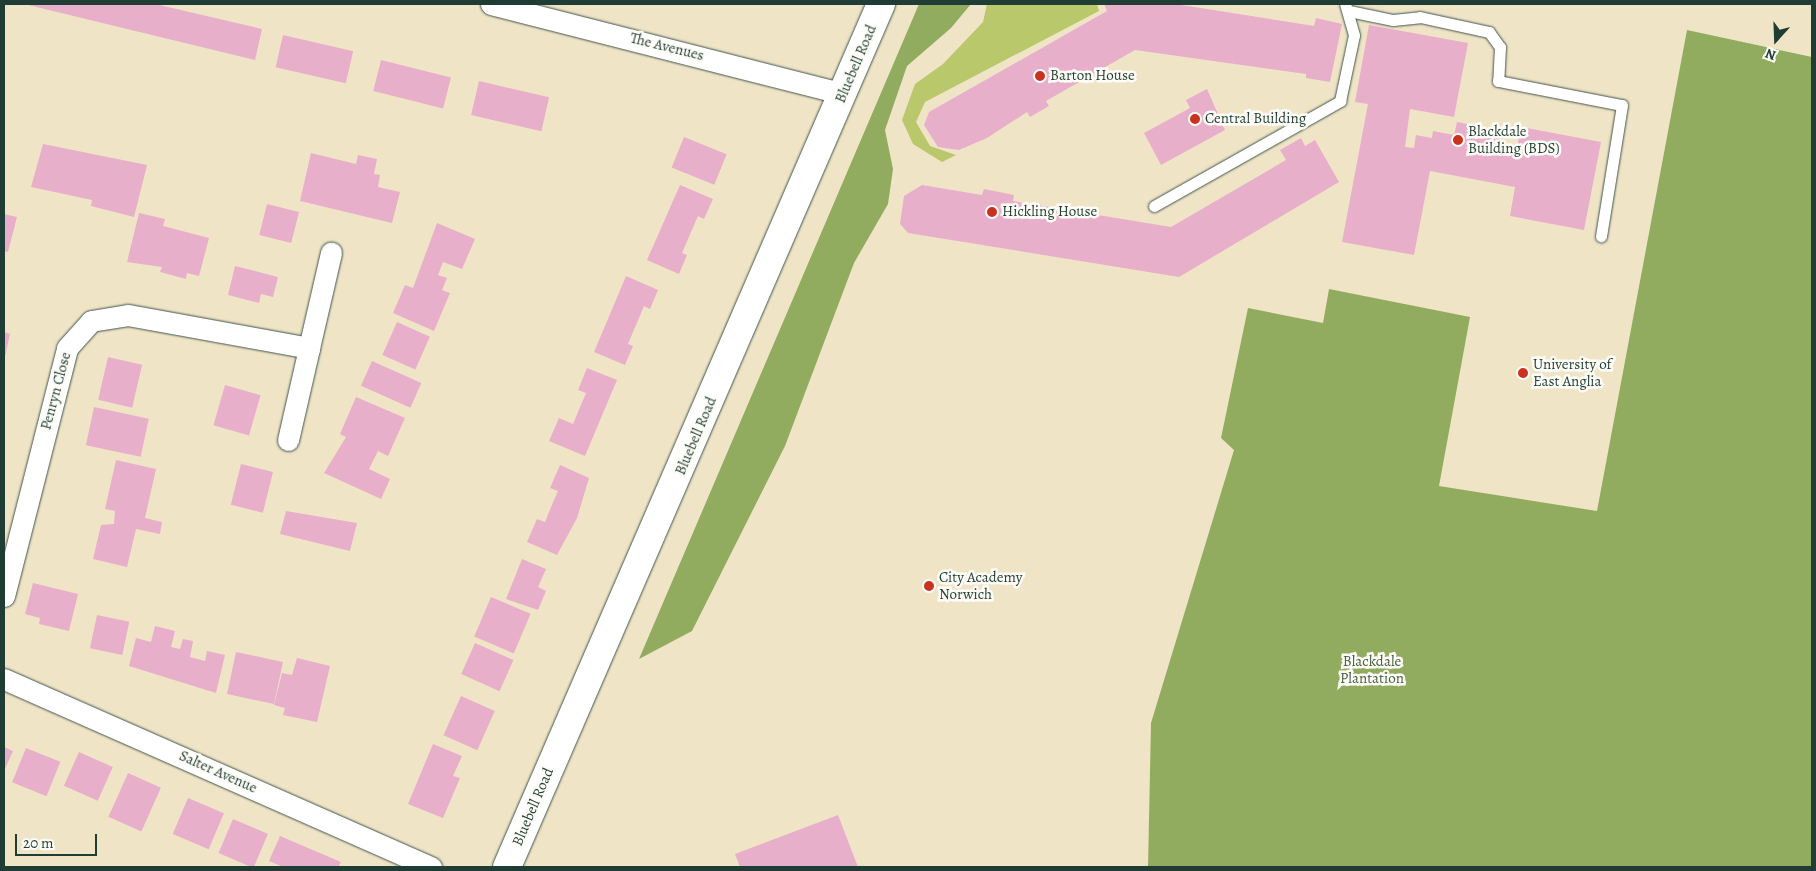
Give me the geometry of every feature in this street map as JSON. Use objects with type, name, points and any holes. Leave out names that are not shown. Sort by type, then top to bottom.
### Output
[{"type":"street","name":"The Avenues","points":[[491,4],[843,94]]},
{"type":"street","name":"Bluebell Road","points":[[507,867],[881,4]]},
{"type":"street","points":[[288,440],[331,252]]},
{"type":"street","name":"Penryn Close","points":[[4,596],[67,348],[91,321],[128,315],[309,348]]},
{"type":"street","name":"Salter Avenue","points":[[4,679],[431,867]]},
{"type":"lane","points":[[1154,206],[1340,101],[1354,35],[1347,8],[1393,20],[1420,16],[1489,32],[1500,47],[1498,81],[1622,105],[1601,236]]},
{"type":"green space","points":[[919,4],[971,4],[951,28],[907,66],[885,130],[893,169],[888,204],[854,263],[785,446],[692,631],[639,659]]},
{"type":"green space","points":[[987,4],[1097,4],[1099,11],[925,102],[916,122],[930,146],[956,155],[942,162],[913,144],[902,120],[915,84],[943,64],[983,22]]},
{"type":"green space","name":"Blackdale Plantation","points":[[1687,30],[1812,57],[1812,867],[1148,867],[1151,723],[1234,450],[1221,438],[1248,308],[1323,323],[1329,289],[1470,317],[1439,486],[1597,511]]},
{"type":"building","points":[[24,4],[155,4],[262,29],[255,60]]},
{"type":"building","name":"Barton House","points":[[1104,4],[1175,4],[1314,26],[1316,18],[1342,24],[1330,82],[1306,78],[1306,74],[1135,50],[1046,101],[1049,106],[1030,117],[1027,112],[987,138],[959,150],[938,147],[924,125],[929,112],[1107,11]]},
{"type":"building","name":"Blackdale Building (BDS)","points":[[1369,25],[1468,43],[1454,117],[1410,109],[1405,147],[1414,148],[1416,135],[1432,138],[1433,131],[1454,135],[1457,122],[1503,131],[1500,145],[1517,148],[1521,127],[1601,142],[1584,230],[1510,216],[1515,187],[1430,171],[1414,255],[1342,242],[1368,104],[1355,102]]},
{"type":"building","points":[[283,35],[353,51],[346,83],[276,67]]},
{"type":"building","points":[[381,60],[451,77],[443,108],[373,91]]},
{"type":"building","points":[[479,81],[549,97],[541,131],[471,115]]},
{"type":"building","name":"Central Building","points":[[1207,89],[1225,130],[1161,165],[1144,133],[1190,108],[1186,100]]},
{"type":"building","points":[[684,137],[727,154],[714,185],[672,168]]},
{"type":"building","name":"Hickling House","points":[[1301,138],[1305,146],[1315,140],[1339,182],[1179,277],[908,233],[900,224],[904,196],[922,185],[982,195],[984,189],[1014,195],[1013,201],[1171,227],[1286,160],[1280,150]]},
{"type":"building","points":[[43,144],[147,165],[134,217],[91,206],[92,200],[31,187]]},
{"type":"building","points":[[311,153],[356,164],[358,155],[377,159],[374,174],[380,175],[378,187],[400,192],[392,223],[300,201]]},
{"type":"building","points":[[680,185],[713,199],[704,219],[698,216],[682,253],[687,255],[679,274],[647,260]]},
{"type":"building","points":[[267,204],[299,212],[291,243],[259,235]]},
{"type":"building","points":[[139,213],[165,219],[163,226],[209,238],[199,276],[187,273],[186,279],[160,272],[162,267],[127,262]]},
{"type":"building","points":[[4,214],[17,217],[8,252],[4,251]]},
{"type":"building","points":[[437,223],[475,239],[462,269],[443,262],[438,275],[447,278],[442,290],[450,293],[434,331],[393,313],[405,285],[413,288]]},
{"type":"building","points":[[235,266],[278,277],[273,297],[261,294],[259,303],[228,295]]},
{"type":"building","points":[[626,276],[658,290],[650,309],[644,306],[628,344],[633,346],[625,365],[594,352]]},
{"type":"building","points":[[397,322],[430,337],[415,370],[382,355]]},
{"type":"building","points":[[4,332],[10,334],[5,357],[4,357]]},
{"type":"building","points":[[108,357],[142,365],[132,408],[98,400]]},
{"type":"building","points":[[372,361],[421,383],[410,408],[361,386]]},
{"type":"building","points":[[587,368],[617,380],[585,456],[549,441],[559,418],[573,424],[586,393],[578,390]]},
{"type":"building","points":[[225,385],[261,395],[249,436],[213,425]]},
{"type":"building","points":[[356,397],[405,418],[388,456],[378,451],[369,469],[390,479],[381,499],[324,473],[346,437],[340,434]]},
{"type":"building","points":[[94,407],[149,419],[141,457],[86,445]]},
{"type":"building","points":[[116,460],[156,469],[145,518],[162,522],[160,534],[136,529],[127,567],[93,559],[101,525],[114,524],[115,511],[105,509]]},
{"type":"building","points":[[241,464],[273,472],[263,513],[231,505]]},
{"type":"building","points":[[560,465],[589,478],[577,518],[557,555],[527,542],[537,519],[545,522],[558,491],[550,488]]},
{"type":"building","points":[[286,511],[357,523],[350,551],[280,534]]},
{"type":"building","points":[[522,559],[546,569],[538,587],[546,591],[538,610],[506,599]]},
{"type":"building","points":[[33,583],[78,594],[69,631],[39,624],[40,618],[25,614]]},
{"type":"building","points":[[491,597],[531,614],[514,653],[474,637]]},
{"type":"building","points":[[97,615],[129,622],[122,655],[90,648]]},
{"type":"building","points":[[155,626],[175,631],[171,647],[180,649],[183,639],[193,641],[190,657],[205,661],[207,651],[225,655],[216,693],[129,666],[136,638],[151,642]]},
{"type":"building","points":[[475,643],[513,660],[500,691],[461,674]]},
{"type":"building","points":[[236,652],[283,662],[274,704],[227,694]]},
{"type":"building","points":[[297,658],[330,666],[317,722],[283,715],[285,708],[274,705],[282,673],[292,675]]},
{"type":"building","points":[[461,696],[495,711],[477,750],[444,735]]},
{"type":"building","points":[[433,744],[462,756],[453,776],[460,778],[443,818],[408,804]]},
{"type":"building","points":[[4,747],[13,751],[4,771]]},
{"type":"building","points":[[26,748],[60,762],[46,796],[12,782]]},
{"type":"building","points":[[79,752],[113,767],[98,801],[64,786]]},
{"type":"building","points":[[128,773],[161,788],[141,831],[108,817]]},
{"type":"building","points":[[188,798],[224,813],[209,849],[173,834]]},
{"type":"building","points":[[838,815],[858,867],[740,867],[735,854]]},
{"type":"building","points":[[233,819],[268,834],[254,867],[219,853]]},
{"type":"building","points":[[280,836],[341,862],[338,867],[283,867],[269,861]]},
{"type":"place","name":"Barton House","points":[[1040,76]]},
{"type":"place","name":"Central Building","points":[[1195,119]]},
{"type":"place","name":"Blackdale Building (BDS)","points":[[1458,140]]},
{"type":"place","name":"Hickling House","points":[[992,212]]},
{"type":"place","name":"University of East Anglia","points":[[1523,373]]},
{"type":"place","name":"City Academy Norwich","points":[[929,586]]}]
